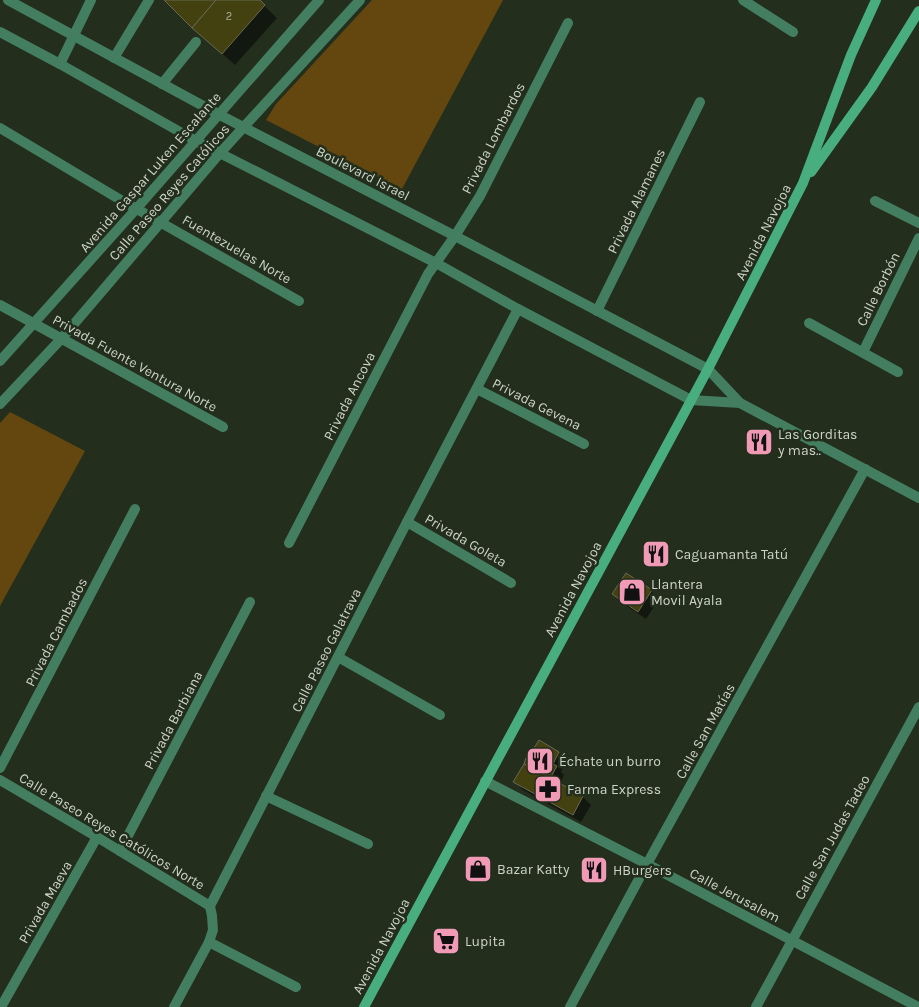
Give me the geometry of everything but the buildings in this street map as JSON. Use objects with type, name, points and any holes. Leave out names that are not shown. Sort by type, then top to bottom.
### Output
[{"type":"street","name":"Boulevard Israel","points":[[8,0],[218,114],[708,369],[740,403]]},
{"type":"street","points":[[60,64],[91,0]]},
{"type":"street","points":[[114,58],[149,0]]},
{"type":"street","name":"Avenida Gaspar Luken Escalante","points":[[0,361],[319,0]]},
{"type":"street","name":"Calle Paseo Reyes Católicos","points":[[0,404],[62,338],[220,153],[360,0]]},
{"type":"street","points":[[743,0],[793,32]]},
{"type":"street","name":"Avenida Navojoa","points":[[364,1007],[708,369],[804,183],[851,55],[876,0]]},
{"type":"street","name":"Avenida Navojoa","points":[[804,183],[872,87],[919,11]]},
{"type":"street","name":"Privada Lombardos","points":[[436,263],[480,196],[568,23]]},
{"type":"street","points":[[0,32],[196,141],[436,263],[518,309],[691,400],[740,403],[919,498]]},
{"type":"street","points":[[162,84],[196,42]]},
{"type":"street","name":"Privada Alamanes","points":[[597,312],[700,102]]},
{"type":"street","name":"Fuentezuelas Norte","points":[[0,128],[299,301]]},
{"type":"street","points":[[876,201],[919,223]]},
{"type":"street","name":"Calle Borbón","points":[[862,352],[919,238]]},
{"type":"street","name":"Privada Ancova","points":[[289,543],[428,274],[436,263]]},
{"type":"street","name":"Privada Fuente Ventura Norte","points":[[0,305],[223,427]]},
{"type":"street","name":"Calle Paseo Galatrava","points":[[210,906],[518,309]]},
{"type":"street","points":[[809,323],[898,372]]},
{"type":"street","name":"Privada Gevena","points":[[477,389],[584,444]]},
{"type":"street","name":"Calle San Matías","points":[[570,1007],[865,469]]},
{"type":"street","name":"Privada Cambados","points":[[0,768],[135,509]]},
{"type":"street","name":"Privada Goleta","points":[[407,522],[511,583]]},
{"type":"street","name":"Privada Barbiana","points":[[120,851],[250,602]]},
{"type":"street","points":[[338,656],[440,715]]},
{"type":"street","name":"Calle San Judas Tadeo","points":[[756,1007],[919,707]]},
{"type":"street","name":"Calle Paseo Reyes Católicos Norte","points":[[0,780],[98,837],[210,906]]},
{"type":"street","name":"Calle Jerusalem","points":[[485,782],[647,864],[918,1007]]},
{"type":"street","points":[[266,796],[368,844]]},
{"type":"street","name":"Privada Maeva","points":[[1,1007],[98,837]]},
{"type":"street","points":[[174,1007],[209,942],[213,930],[210,906]]},
{"type":"street","points":[[209,942],[296,987]]},
{"type":"shaded area","points":[[372,0],[503,0],[402,189],[266,120],[276,104]]},
{"type":"shaded area","points":[[10,412],[85,451],[0,606],[0,423]]},
{"type":"place","name":"Las Gorditas y mas..","points":[[759,442]]},
{"type":"place","name":"Caguamanta Tatú","points":[[656,554]]},
{"type":"place","name":"Llantera Movil Ayala","points":[[632,592]]},
{"type":"place","name":"Échate un burro","points":[[540,761]]},
{"type":"place","name":"Farma Express","points":[[548,789]]},
{"type":"place","name":"Bazar Katty","points":[[478,869]]},
{"type":"place","name":"HBurgers","points":[[594,870]]},
{"type":"place","name":"Lupita","points":[[446,941]]}]
